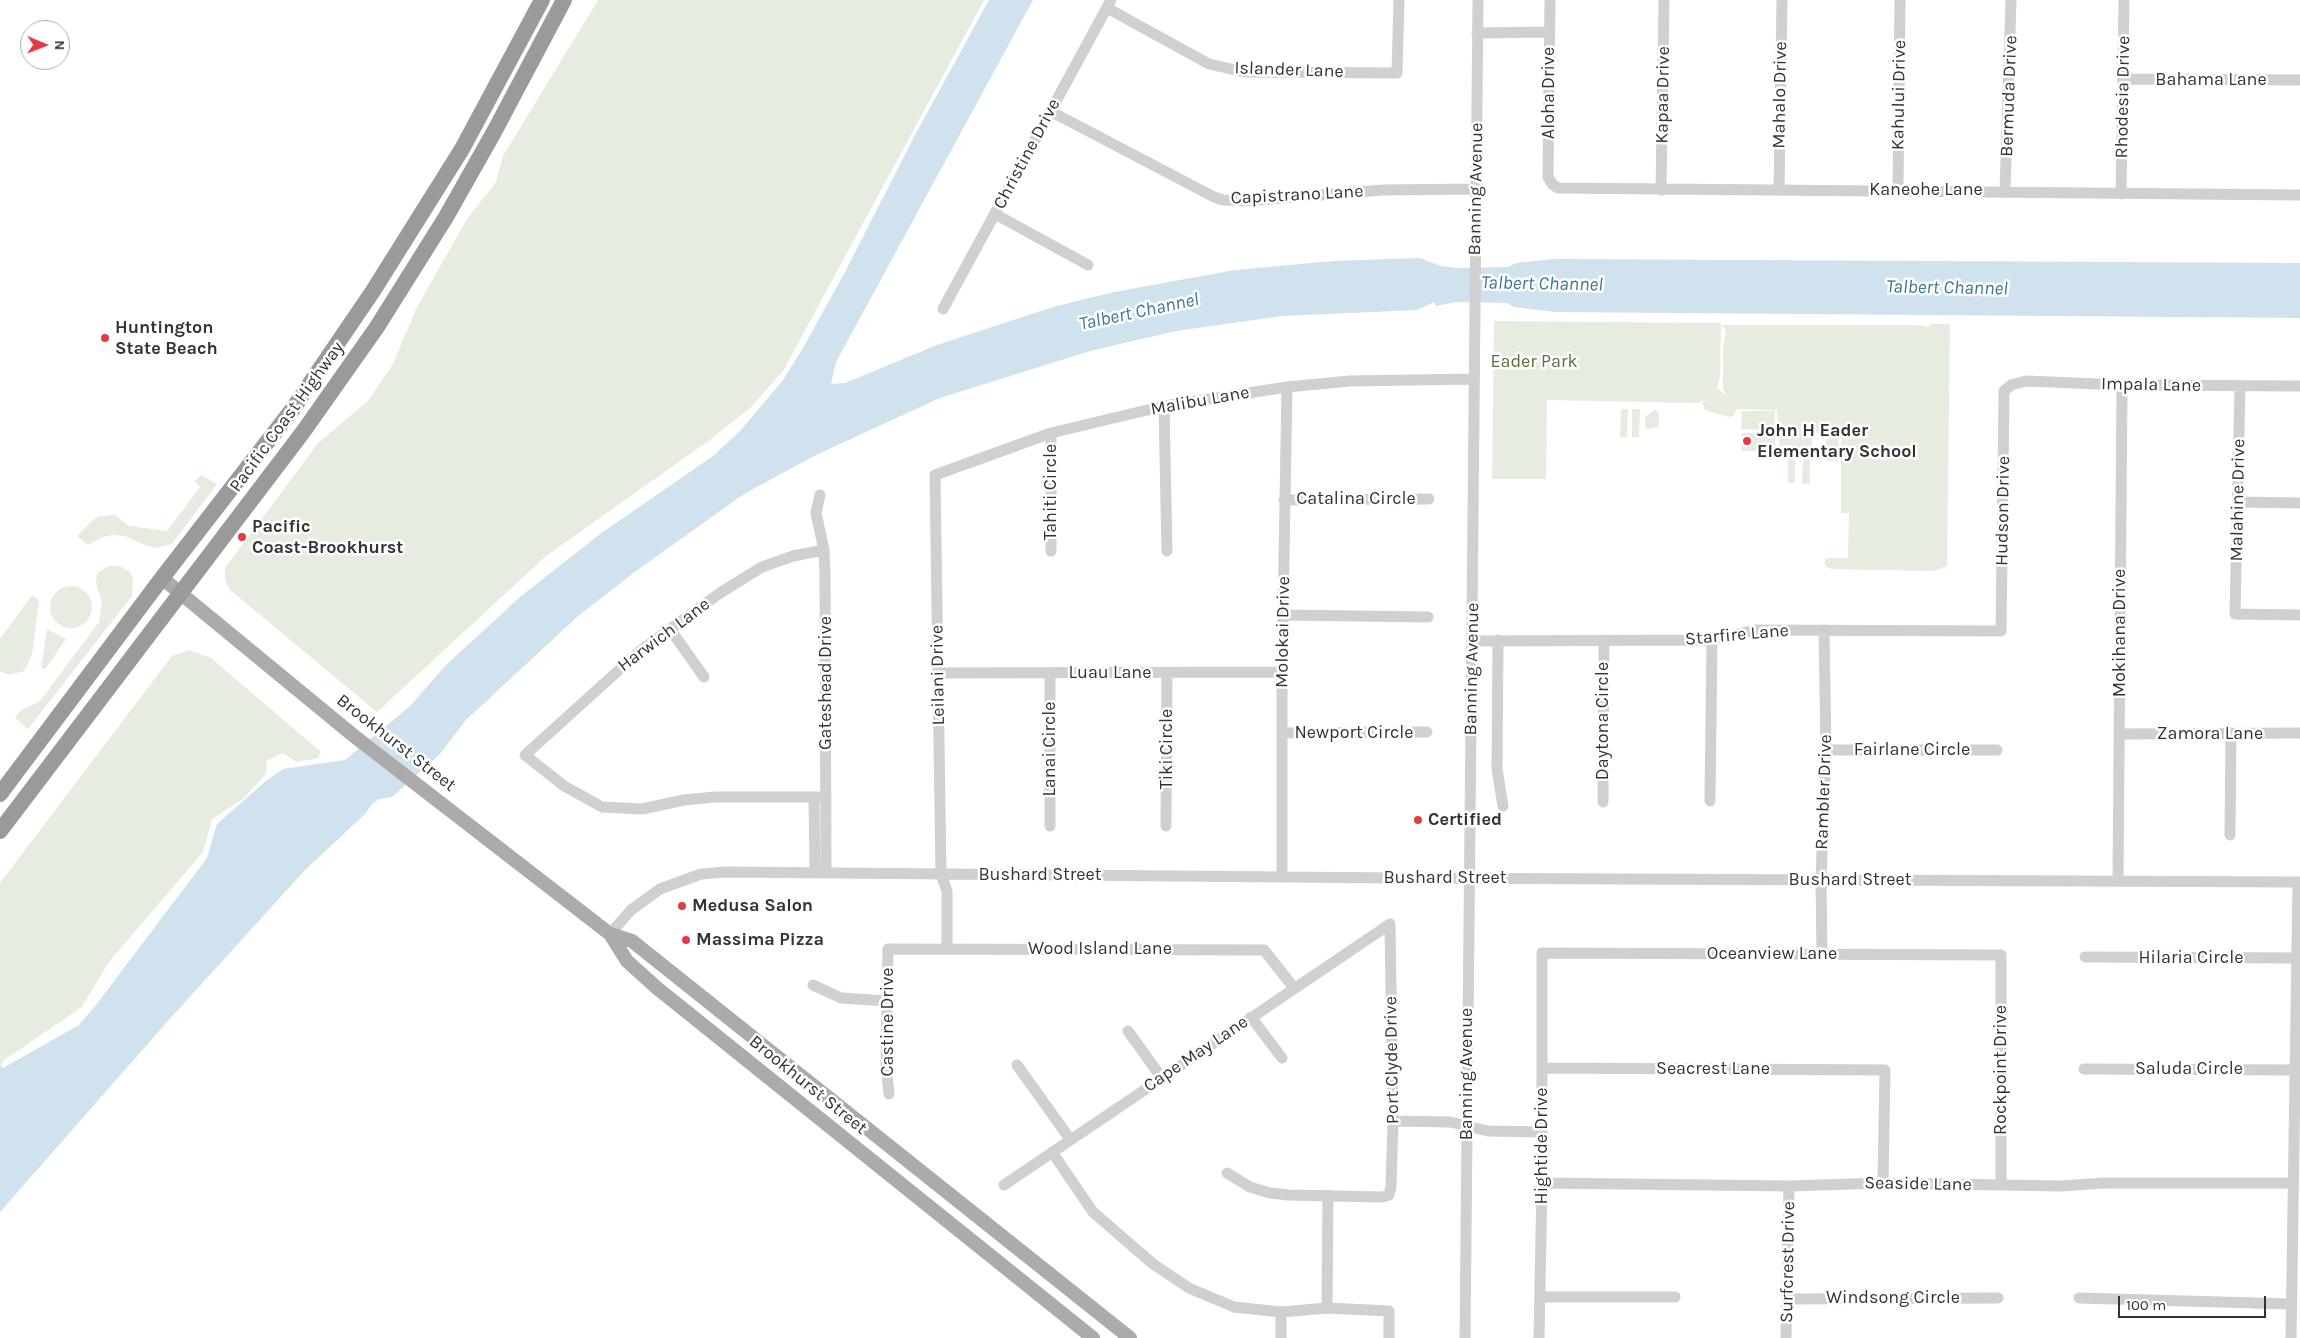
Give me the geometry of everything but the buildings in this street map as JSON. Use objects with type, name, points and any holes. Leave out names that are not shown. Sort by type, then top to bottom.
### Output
[{"type":"highway","name":"Pacific Coast Highway","points":[[0,794],[162,578],[292,410],[373,291],[462,149],[542,0]]},
{"type":"highway","name":"Pacific Coast Highway","points":[[0,831],[308,425],[377,327],[475,166],[564,0]]},
{"type":"main road","name":"Brookhurst Street","points":[[162,578],[180,595],[354,736],[610,934],[627,961],[657,988],[1093,1338]]},
{"type":"main road","name":"Brookhurst Street","points":[[610,934],[632,941],[1130,1338]]},
{"type":"main road","points":[[992,1257],[1005,1240]]},
{"type":"street","name":"Islander Lane","points":[[1109,4],[1208,64],[1244,72],[1397,73],[1399,0]]},
{"type":"street","name":"Banning Avenue","points":[[1465,1338],[1478,0]]},
{"type":"street","name":"Aloha Drive","points":[[1550,0],[1548,177],[1552,185]]},
{"type":"street","name":"Kapaa Drive","points":[[1662,190],[1664,0]]},
{"type":"street","name":"Mahalo Drive","points":[[1779,190],[1782,0]]},
{"type":"street","name":"Kahului Drive","points":[[1898,190],[1900,0]]},
{"type":"street","name":"Bermuda Drive","points":[[2006,191],[2011,0]]},
{"type":"street","name":"Rhodesia Drive","points":[[2121,194],[2124,0]]},
{"type":"street","name":"Christine Drive","points":[[942,309],[1109,4]]},
{"type":"street","points":[[1477,33],[1549,32]]},
{"type":"street","name":"Bahama Lane","points":[[2123,79],[2300,80]]},
{"type":"street","name":"Capistrano Lane","points":[[1050,111],[1214,198],[1223,200],[1246,201],[1384,190],[1476,189]]},
{"type":"street","name":"Kaneohe Lane","points":[[1552,185],[1558,188],[1662,190],[2006,191],[2300,196]]},
{"type":"street","points":[[995,214],[1088,265]]},
{"type":"street","name":"Malibu Lane","points":[[935,475],[1051,433],[1164,406],[1288,386],[1350,381],[1474,379]]},
{"type":"street","name":"Impala Lane","points":[[2004,391],[2011,385],[2026,381],[2122,385],[2300,386]]},
{"type":"street","name":"Mokihana Drive","points":[[2118,881],[2122,385]]},
{"type":"street","name":"Molokai Drive","points":[[1282,877],[1284,500],[1288,386]]},
{"type":"street","name":"Malahine Drive","points":[[2240,386],[2239,502],[2235,614],[2300,615]]},
{"type":"street","name":"Hudson Drive","points":[[2001,631],[2004,391]]},
{"type":"street","points":[[1164,406],[1167,551]]},
{"type":"street","name":"Tahiti Circle","points":[[1051,433],[1051,551]]},
{"type":"street","name":"Leilani Drive","points":[[935,475],[941,874],[946,890],[946,948]]},
{"type":"street","name":"Gateshead Drive","points":[[820,495],[816,513],[824,550],[820,797],[821,873]]},
{"type":"street","name":"Catalina Circle","points":[[1284,500],[1429,499]]},
{"type":"street","points":[[2239,502],[2300,503]]},
{"type":"street","name":"Harwich Lane","points":[[820,797],[715,796],[642,809],[602,807],[564,786],[525,755],[640,651],[720,593],[762,567],[786,558],[824,550]]},
{"type":"street","points":[[1284,615],[1428,617]]},
{"type":"street","points":[[670,629],[704,677]]},
{"type":"street","name":"Starfire Lane","points":[[1472,641],[1712,640],[1756,630],[2001,631]]},
{"type":"street","name":"Rambler Drive","points":[[1822,954],[1821,880],[1826,750],[1824,630]]},
{"type":"street","name":"Banning Avenue","points":[[1498,640],[1497,769],[1503,806]]},
{"type":"street","name":"Daytona Circle","points":[[1603,802],[1604,640]]},
{"type":"street","points":[[1710,800],[1712,640]]},
{"type":"street","name":"Luau Lane","points":[[938,673],[1282,672]]},
{"type":"street","name":"Lanai Circle","points":[[1050,673],[1050,826]]},
{"type":"street","name":"Tiki Circle","points":[[1166,826],[1167,673]]},
{"type":"street","name":"Newport Circle","points":[[1282,733],[1427,732]]},
{"type":"street","points":[[2230,835],[2231,733]]},
{"type":"street","name":"Zamora Lane","points":[[2120,734],[2300,733]]},
{"type":"street","name":"Fairlane Circle","points":[[1826,750],[1998,750]]},
{"type":"street","name":"Bushard Street","points":[[610,934],[631,910],[660,890],[681,880],[701,874],[724,872],[2299,882]]},
{"type":"street","points":[[2291,1338],[2296,1324],[2291,1304],[2299,882]]},
{"type":"street","name":"Cape May Lane","points":[[1004,1185],[1161,1077],[1390,924]]},
{"type":"street","name":"Port Clyde Drive","points":[[1328,1195],[1382,1197],[1389,1195],[1392,1187],[1393,1121],[1390,924]]},
{"type":"street","name":"Wood Island Lane","points":[[888,949],[1264,950],[1294,988]]},
{"type":"street","name":"Castine Drive","points":[[888,949],[886,1066],[889,1094]]},
{"type":"street","name":"Oceanview Lane","points":[[1542,953],[2001,955]]},
{"type":"street","name":"Hightide Drive","points":[[1539,1338],[1542,1183],[1542,953]]},
{"type":"street","name":"Rockpoint Drive","points":[[2001,955],[2001,1185]]},
{"type":"street","name":"Hilaria Circle","points":[[2085,957],[2297,958]]},
{"type":"street","points":[[813,985],[841,998],[886,1001]]},
{"type":"street","points":[[1251,1017],[1282,1058]]},
{"type":"street","points":[[1128,1030],[1161,1077]]},
{"type":"street","points":[[1017,1065],[1070,1139]]},
{"type":"street","name":"Seacrest Lane","points":[[1542,1068],[1884,1070],[1883,1183]]},
{"type":"street","name":"Saluda Circle","points":[[2084,1069],[2294,1070]]},
{"type":"street","points":[[1393,1121],[1450,1122],[1488,1131],[1542,1132]]},
{"type":"street","points":[[1052,1152],[1093,1212],[1154,1264],[1189,1288],[1234,1307],[1281,1312],[1327,1308],[1389,1310],[1389,1338]]},
{"type":"street","points":[[1227,1173],[1250,1187],[1270,1193],[1328,1195],[1327,1308]]},
{"type":"street","name":"Seaside Lane","points":[[1542,1183],[1789,1186],[1883,1183],[2061,1186],[2105,1183],[2293,1183]]},
{"type":"street","name":"Surfcrest Drive","points":[[1786,1338],[1789,1186]]},
{"type":"street","points":[[1540,1297],[1675,1297]]},
{"type":"street","name":"Windsong Circle","points":[[1788,1299],[1998,1298]]},
{"type":"street","points":[[2079,1298],[2291,1304]]},
{"type":"street","points":[[1281,1312],[1281,1338]]},
{"type":"green space","points":[[598,0],[984,0],[783,371],[750,408],[707,442],[546,556],[377,712],[229,589],[225,579],[225,568],[319,442],[368,401],[393,364],[416,309],[467,219],[496,182],[503,156]]},
{"type":"green space","name":"Eader Park","points":[[1494,321],[1721,323],[1720,376],[1717,388],[1727,396],[1723,389],[1723,348],[1726,331],[1722,325],[1918,325],[1929,327],[1930,324],[1950,324],[1947,566],[1934,571],[1832,569],[1825,566],[1825,558],[1848,558],[1849,513],[1841,513],[1841,433],[1778,432],[1777,410],[1736,409],[1734,415],[1729,417],[1705,410],[1702,403],[1708,399],[1699,403],[1547,400],[1546,479],[1492,479]]},
{"type":"green space","points":[[1621,409],[1628,409],[1627,437],[1620,437]]},
{"type":"green space","points":[[1632,409],[1640,409],[1639,437],[1632,437]]},
{"type":"green space","points":[[1654,410],[1657,410],[1659,416],[1659,427],[1648,429],[1645,426],[1645,417]]},
{"type":"green space","points":[[1742,411],[1775,411],[1774,430],[1741,429]]},
{"type":"green space","points":[[1742,433],[1775,433],[1775,451],[1741,451]]},
{"type":"green space","points":[[1779,433],[1812,433],[1812,452],[1779,451]]},
{"type":"green space","points":[[1826,434],[1839,434],[1838,461],[1826,461]]},
{"type":"green space","points":[[1788,456],[1795,456],[1795,483],[1788,483]]},
{"type":"green space","points":[[1803,456],[1810,456],[1810,484],[1802,484]]},
{"type":"green space","points":[[201,475],[217,484],[172,544],[156,548],[125,536],[112,535],[103,537],[88,545],[77,536],[93,520],[100,516],[115,515],[129,526],[167,531],[200,487],[195,481]]},
{"type":"green space","points":[[109,566],[120,566],[130,572],[133,579],[132,596],[28,729],[15,718],[20,711],[40,701],[99,622],[102,601],[96,584],[97,573]]},
{"type":"green space","points":[[71,586],[86,592],[92,607],[86,622],[71,628],[56,622],[50,607],[56,592]]},
{"type":"green space","points":[[32,595],[39,600],[32,655],[24,671],[9,675],[0,671],[0,639]]},
{"type":"green space","points":[[47,629],[66,639],[46,668],[42,669],[41,668]]},
{"type":"green space","points":[[189,650],[211,658],[321,752],[318,758],[296,762],[283,753],[266,761],[267,769],[265,775],[243,799],[212,819],[203,852],[108,963],[82,1007],[4,1060],[0,1068],[0,883],[172,656]]},
{"type":"water","name":"Talbert Channel","points":[[989,0],[1033,0],[836,362],[831,384],[845,383],[937,345],[1053,307],[1114,292],[1235,270],[1333,261],[1420,258],[1441,266],[1457,268],[1508,267],[1516,263],[1555,259],[2300,263],[2300,318],[1555,312],[1514,307],[1507,303],[1456,302],[1436,306],[1434,302],[1417,310],[1282,316],[1176,331],[1090,351],[940,398],[816,455],[744,494],[636,571],[577,617],[466,720],[440,754],[392,797],[379,799],[372,804],[365,814],[305,870],[167,1022],[0,1212],[0,1066],[3,1068],[79,1025],[207,858],[217,824],[267,780],[283,769],[345,760],[410,706],[445,666],[520,597],[600,534],[713,456],[740,431],[783,380],[803,348],[845,272],[915,135]]},
{"type":"place","name":"Huntington State Beach","points":[[105,338]]},
{"type":"place","name":"John H Eader Elementary School","points":[[1747,441]]},
{"type":"place","name":"Pacific Coast-Brookhurst","points":[[242,537]]},
{"type":"place","name":"Certified","points":[[1418,820]]},
{"type":"place","name":"Medusa Salon","points":[[682,906]]},
{"type":"place","name":"Massima Pizza","points":[[686,940]]}]
